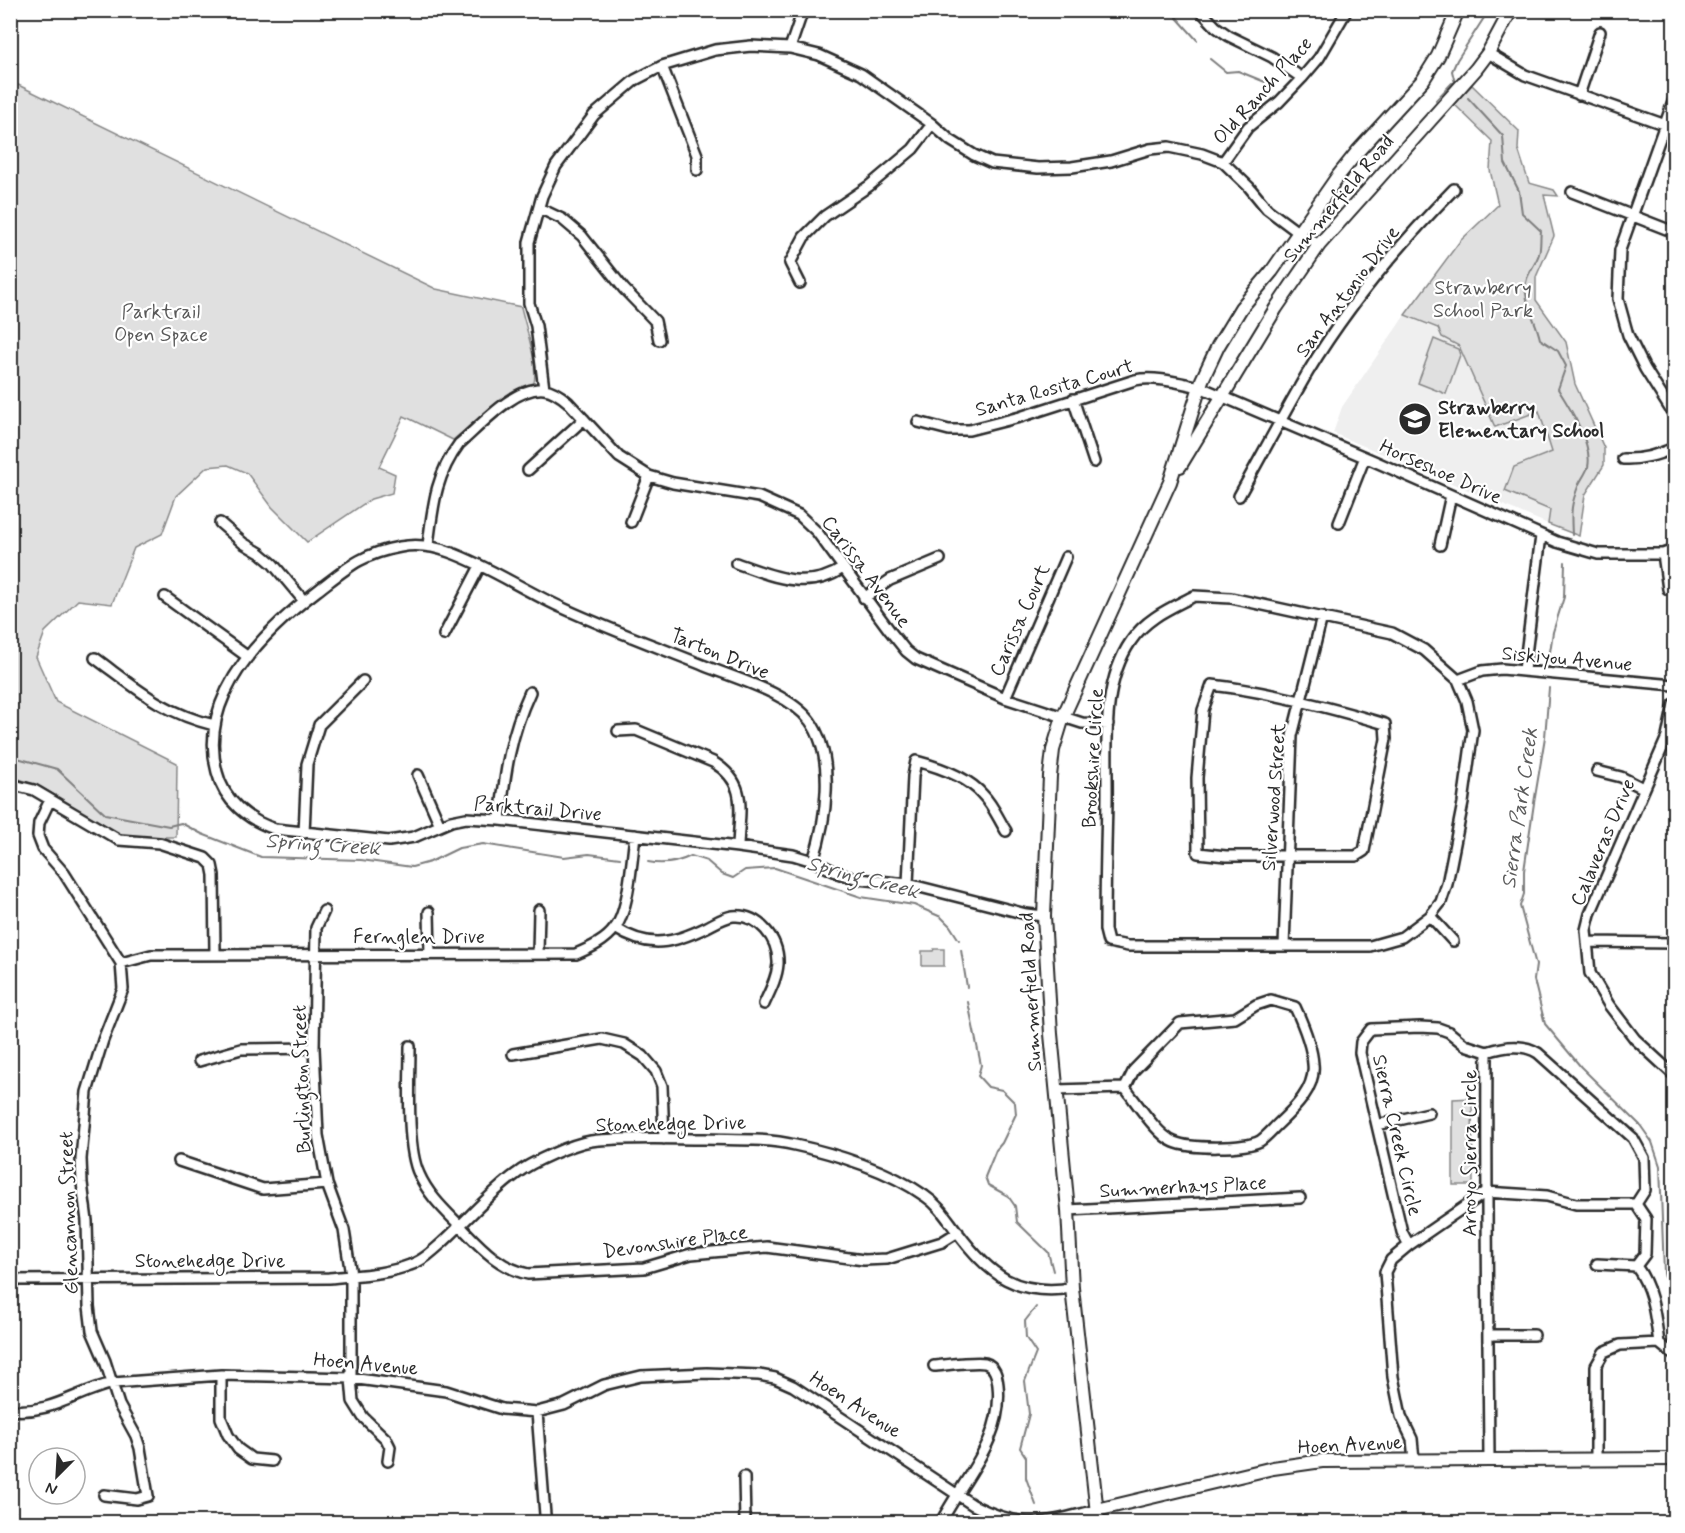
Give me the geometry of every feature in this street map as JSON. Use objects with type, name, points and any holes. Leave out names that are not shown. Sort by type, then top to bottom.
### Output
[{"type":"street","points":[[790,48],[803,10]]},
{"type":"street","points":[[1200,10],[1216,27],[1229,36],[1272,57],[1302,78]]},
{"type":"street","name":"Old Ranch Place","points":[[1222,162],[1248,127],[1279,102],[1302,78],[1347,10]]},
{"type":"street","name":"Summerfield Road","points":[[1098,1516],[1072,1288],[1068,1210],[1056,1090],[1044,916],[1053,750],[1063,717],[1170,482],[1200,387],[1218,346],[1241,308],[1272,271],[1327,190],[1358,151],[1423,80],[1438,56],[1458,10]]},
{"type":"street","name":"Summerfield Road","points":[[1170,482],[1276,308],[1319,245],[1488,53],[1511,10]]},
{"type":"street","points":[[1579,95],[1600,32]]},
{"type":"street","points":[[428,545],[437,484],[459,444],[513,398],[529,391],[544,389],[542,360],[529,303],[530,242],[542,196],[556,166],[594,115],[635,80],[662,66],[715,50],[751,46],[790,48],[819,55],[861,75],[932,124],[950,140],[992,163],[1038,168],[1072,167],[1111,161],[1150,149],[1168,147],[1202,154],[1222,162],[1249,186],[1267,209],[1319,245]]},
{"type":"street","points":[[1488,53],[1525,75],[1670,126]]},
{"type":"street","points":[[662,66],[697,155],[697,170]]},
{"type":"street","points":[[1674,99],[1670,126],[1620,250],[1618,298],[1628,335],[1645,369],[1674,415]]},
{"type":"street","points":[[800,283],[790,263],[804,237],[825,216],[868,186],[914,149],[932,124]]},
{"type":"street","name":"San Antonio Drive","points":[[1239,496],[1308,371],[1338,326],[1382,268],[1454,189]]},
{"type":"street","points":[[1572,192],[1674,232]]},
{"type":"street","points":[[539,208],[562,219],[582,236],[624,289],[655,321],[659,340]]},
{"type":"street","name":"Santa Rosita Court","points":[[918,422],[949,430],[969,430],[1020,417],[1144,378],[1200,387]]},
{"type":"street","name":"Horseshoe Drive","points":[[1200,387],[1365,457],[1541,536],[1599,554],[1663,554],[1674,550]]},
{"type":"street","name":"Carissa Avenue","points":[[544,389],[559,395],[568,402],[619,457],[649,476],[673,483],[759,497],[788,509],[805,520],[817,531],[864,598],[906,651],[916,659],[1005,698],[1082,723],[1108,724]]},
{"type":"street","points":[[1073,399],[1094,462]]},
{"type":"street","points":[[528,470],[584,419]]},
{"type":"street","points":[[1623,459],[1637,460],[1653,457],[1674,448]]},
{"type":"street","points":[[1339,523],[1365,457]]},
{"type":"street","points":[[631,522],[649,476]]},
{"type":"street","points":[[1440,545],[1451,495]]},
{"type":"street","points":[[220,524],[273,564],[304,601]]},
{"type":"street","points":[[1524,670],[1541,536]]},
{"type":"street","name":"Tarton Drive","points":[[428,545],[450,552],[567,610],[767,691],[804,714],[819,735],[825,766],[824,823],[813,861]]},
{"type":"street","name":"Parktrail Drive","points":[[428,545],[404,546],[375,552],[358,560],[283,618],[248,657],[225,694],[214,725],[214,762],[223,789],[232,802],[262,825],[304,833],[389,841],[414,837],[440,825],[466,818],[635,835],[793,855],[859,879],[908,884],[1026,914],[1044,916]]},
{"type":"street","points":[[1663,554],[1668,589]]},
{"type":"street","name":"Carissa Court","points":[[1005,698],[1066,557]]},
{"type":"street","points":[[864,598],[890,580],[940,559]]},
{"type":"street","points":[[736,563],[767,575],[792,581],[821,579],[843,568]]},
{"type":"street","points":[[444,635],[480,567]]},
{"type":"street","name":"Brookshire Circle","points":[[1194,596],[1231,598],[1322,617],[1392,633],[1424,650],[1458,680],[1467,701],[1473,730],[1463,803],[1447,884],[1441,902],[1430,916],[1402,937],[1370,946],[1128,946],[1108,942],[1105,930],[1108,724],[1115,674],[1132,638],[1160,613],[1194,596]]},
{"type":"street","points":[[165,597],[248,657]]},
{"type":"street","name":"Silverwood Street","points":[[1284,946],[1292,736],[1322,617]]},
{"type":"street","points":[[95,658],[159,705],[187,718],[214,725]]},
{"type":"street","name":"Siskiyou Avenue","points":[[1458,680],[1482,670],[1502,669],[1674,685]]},
{"type":"street","points":[[304,833],[308,764],[319,725],[363,681]]},
{"type":"street","points":[[1212,685],[1239,688],[1299,701],[1385,724],[1386,739],[1364,851],[1356,856],[1286,856],[1226,856],[1198,853],[1197,778],[1203,710],[1212,685]]},
{"type":"street","points":[[500,820],[509,751],[530,692]]},
{"type":"street","name":"Calaveras Drive","points":[[1674,704],[1667,737],[1590,914],[1586,930],[1590,973],[1608,1005],[1635,1039],[1674,1075]]},
{"type":"street","points":[[618,731],[636,730],[724,768],[733,777],[738,787],[740,804],[738,847]]},
{"type":"street","points":[[908,884],[913,776],[916,761],[974,786],[984,796],[1006,831]]},
{"type":"street","points":[[1597,771],[1621,777],[1644,788]]},
{"type":"street","points":[[418,775],[440,825]]},
{"type":"street","points":[[10,784],[34,790],[118,840],[159,843],[209,861],[214,875],[215,954]]},
{"type":"street","points":[[50,800],[39,823],[38,836],[43,849],[64,873],[121,963]]},
{"type":"street","name":"Fernglen Drive","points":[[121,963],[151,955],[576,954],[591,948],[615,928],[624,909],[635,835]]},
{"type":"street","points":[[538,953],[539,910]]},
{"type":"street","name":"Burlington Street","points":[[324,911],[316,928],[314,1048],[318,1135],[327,1184],[344,1230],[351,1275],[353,1401],[363,1417],[386,1439],[390,1447],[388,1461]]},
{"type":"street","points":[[429,912],[430,954]]},
{"type":"street","points":[[615,928],[633,939],[667,942],[686,937],[729,916],[751,918],[762,925],[771,936],[778,963],[775,979],[764,1004]]},
{"type":"street","points":[[1430,916],[1453,941]]},
{"type":"street","points":[[1587,942],[1674,943]]},
{"type":"street","name":"Glencannon Street","points":[[104,1495],[137,1499],[148,1496],[140,1448],[132,1426],[119,1405],[113,1383],[92,1331],[89,1306],[87,1221],[81,1175],[83,1122],[87,1092],[93,1068],[123,989],[121,963]]},
{"type":"street","points":[[1270,1000],[1295,1007],[1301,1019],[1314,1065],[1310,1084],[1297,1106],[1262,1140],[1248,1146],[1186,1146],[1172,1142],[1125,1088],[1134,1070],[1180,1023],[1235,1018],[1256,1005],[1270,1000]]},
{"type":"street","name":"Sierra Creek Circle","points":[[1485,1192],[1408,1245],[1402,1232],[1360,1053],[1361,1042],[1371,1029],[1420,1027],[1438,1028],[1449,1032],[1465,1045],[1487,1052]]},
{"type":"street","points":[[513,1054],[602,1039],[624,1044],[643,1056],[656,1071],[662,1086],[664,1139]]},
{"type":"street","name":"Devonshire Place","points":[[410,1046],[412,1154],[415,1166],[429,1192],[460,1226],[496,1261],[513,1271],[528,1274],[644,1268],[691,1254],[767,1247],[864,1260],[887,1259],[942,1242],[958,1232]]},
{"type":"street","name":"Arroyo Sierra Circle","points":[[1489,1460],[1489,1335],[1485,1192],[1487,1052],[1510,1046],[1529,1047],[1633,1138],[1644,1158],[1645,1190],[1636,1204]]},
{"type":"street","points":[[199,1061],[241,1049],[314,1048]]},
{"type":"street","points":[[1666,1066],[1674,1058]]},
{"type":"street","points":[[1056,1090],[1125,1088]]},
{"type":"street","points":[[1377,1125],[1430,1113]]},
{"type":"street","name":"Stonehedge Drive","points":[[10,1280],[329,1278],[368,1275],[412,1264],[431,1252],[515,1174],[539,1160],[589,1141],[664,1139],[773,1140],[850,1160],[906,1184],[927,1197],[942,1209],[981,1261],[998,1276],[1016,1284],[1040,1290],[1072,1288]]},
{"type":"street","points":[[180,1161],[264,1189],[327,1184]]},
{"type":"street","points":[[1485,1192],[1547,1196],[1576,1204],[1636,1204],[1646,1220],[1645,1254],[1636,1266]]},
{"type":"street","name":"Summerhays Place","points":[[1068,1210],[1300,1198]]},
{"type":"street","points":[[1408,1245],[1391,1260],[1385,1272],[1393,1377],[1401,1416],[1412,1438],[1414,1460]]},
{"type":"street","points":[[1597,1264],[1636,1266]]},
{"type":"street","points":[[1636,1266],[1645,1278],[1651,1293],[1659,1343]]},
{"type":"street","points":[[1489,1335],[1534,1335]]},
{"type":"street","points":[[1596,1460],[1596,1366],[1604,1352],[1620,1345],[1659,1343],[1674,1355]]},
{"type":"street","points":[[934,1366],[985,1363],[994,1368],[998,1378],[1000,1405],[994,1427],[974,1469],[941,1522]]},
{"type":"street","name":"Hoen Avenue","points":[[10,1410],[31,1411],[48,1408],[97,1387],[113,1383],[221,1375],[351,1378],[446,1391],[502,1409],[537,1412],[564,1405],[604,1385],[641,1376],[707,1373],[759,1375],[775,1378],[793,1386],[988,1513],[1032,1522],[1098,1516],[1273,1468],[1322,1461],[1674,1459]]},
{"type":"street","points":[[221,1375],[222,1418],[228,1435],[238,1449],[252,1459],[272,1461]]},
{"type":"street","points":[[537,1412],[545,1515]]},
{"type":"street","points":[[744,1477],[745,1522]]},
{"type":"shaded area","name":"Strawberry Elementary School","points":[[1405,315],[1438,328],[1442,337],[1459,346],[1495,427],[1539,411],[1557,467],[1548,524],[1333,433],[1342,407]]},
{"type":"green space","name":"Parktrail Open Space","points":[[10,81],[436,289],[521,307],[531,346],[534,384],[510,396],[505,396],[453,440],[404,416],[379,467],[395,474],[392,493],[371,499],[307,542],[272,507],[247,473],[228,465],[207,467],[176,496],[162,534],[134,548],[112,604],[78,600],[45,632],[36,657],[56,702],[177,763],[176,837],[126,837],[41,787],[11,778]]},
{"type":"green space","name":"Strawberry School Park","points":[[1472,85],[1519,131],[1518,149],[1529,183],[1554,190],[1558,196],[1544,195],[1554,236],[1536,277],[1536,300],[1566,342],[1575,384],[1604,448],[1604,465],[1585,495],[1579,536],[1548,524],[1550,510],[1505,491],[1514,467],[1552,452],[1539,411],[1495,427],[1459,346],[1442,337],[1438,328],[1405,315],[1460,241],[1498,205],[1490,170],[1492,141],[1454,104]]},
{"type":"green space","points":[[1434,339],[1458,349],[1460,355],[1446,394],[1418,383]]},
{"type":"green space","points":[[944,949],[944,966],[922,966],[922,951],[933,951]]},
{"type":"green space","points":[[1472,1098],[1473,1185],[1453,1185],[1453,1099]]},
{"type":"waterway","points":[[1170,10],[1197,40]]},
{"type":"waterway","points":[[1436,100],[1452,83],[1455,83],[1452,71],[1457,60],[1489,10]]},
{"type":"waterway","points":[[1210,59],[1226,72],[1238,71],[1265,82]]},
{"type":"waterway","name":"Sierra Park Creek","points":[[1468,98],[1503,136],[1505,163],[1519,191],[1522,213],[1541,231],[1539,254],[1526,282],[1527,300],[1540,339],[1558,351],[1566,366],[1558,389],[1584,437],[1589,458],[1588,467],[1579,484],[1573,504],[1572,535]]},
{"type":"waterway","name":"Sierra Park Creek","points":[[1550,652],[1553,632],[1564,597],[1565,562]]},
{"type":"waterway","name":"Sierra Park Creek","points":[[1549,688],[1545,737],[1524,871],[1524,894],[1520,906],[1536,965],[1534,980],[1545,1024],[1581,1067],[1640,1125],[1652,1142],[1660,1166],[1664,1273],[1674,1318]]},
{"type":"waterway","name":"Spring Creek","points":[[10,756],[57,769],[105,814],[169,826],[181,823],[202,834],[261,857],[361,860],[412,867],[430,862],[459,848],[483,844],[564,857],[589,854],[620,858]]},
{"type":"waterway","name":"Spring Creek","points":[[648,862],[670,863],[691,856],[707,861],[722,874],[733,878],[745,870],[775,868],[861,897],[914,905],[941,917],[959,940]]},
{"type":"waterway","name":"Spring Creek","points":[[10,934],[16,975],[10,1016]]},
{"type":"waterway","name":"Spring Creek","points":[[961,950],[967,987]]},
{"type":"waterway","name":"Spring Creek","points":[[968,1002],[981,1065],[978,1076],[988,1087],[1002,1090],[1015,1103],[1016,1114],[1002,1143],[996,1150],[985,1177],[988,1185],[1008,1196],[1015,1206],[1017,1222],[1048,1252],[1053,1271]]},
{"type":"waterway","name":"Spring Creek","points":[[1036,1307],[1025,1321],[1026,1338],[1036,1353],[1025,1381],[1029,1414],[1020,1448],[1026,1457],[1026,1478],[1036,1505]]},
{"type":"place","name":"Strawberry Elementary School","points":[[1415,419]]}]
